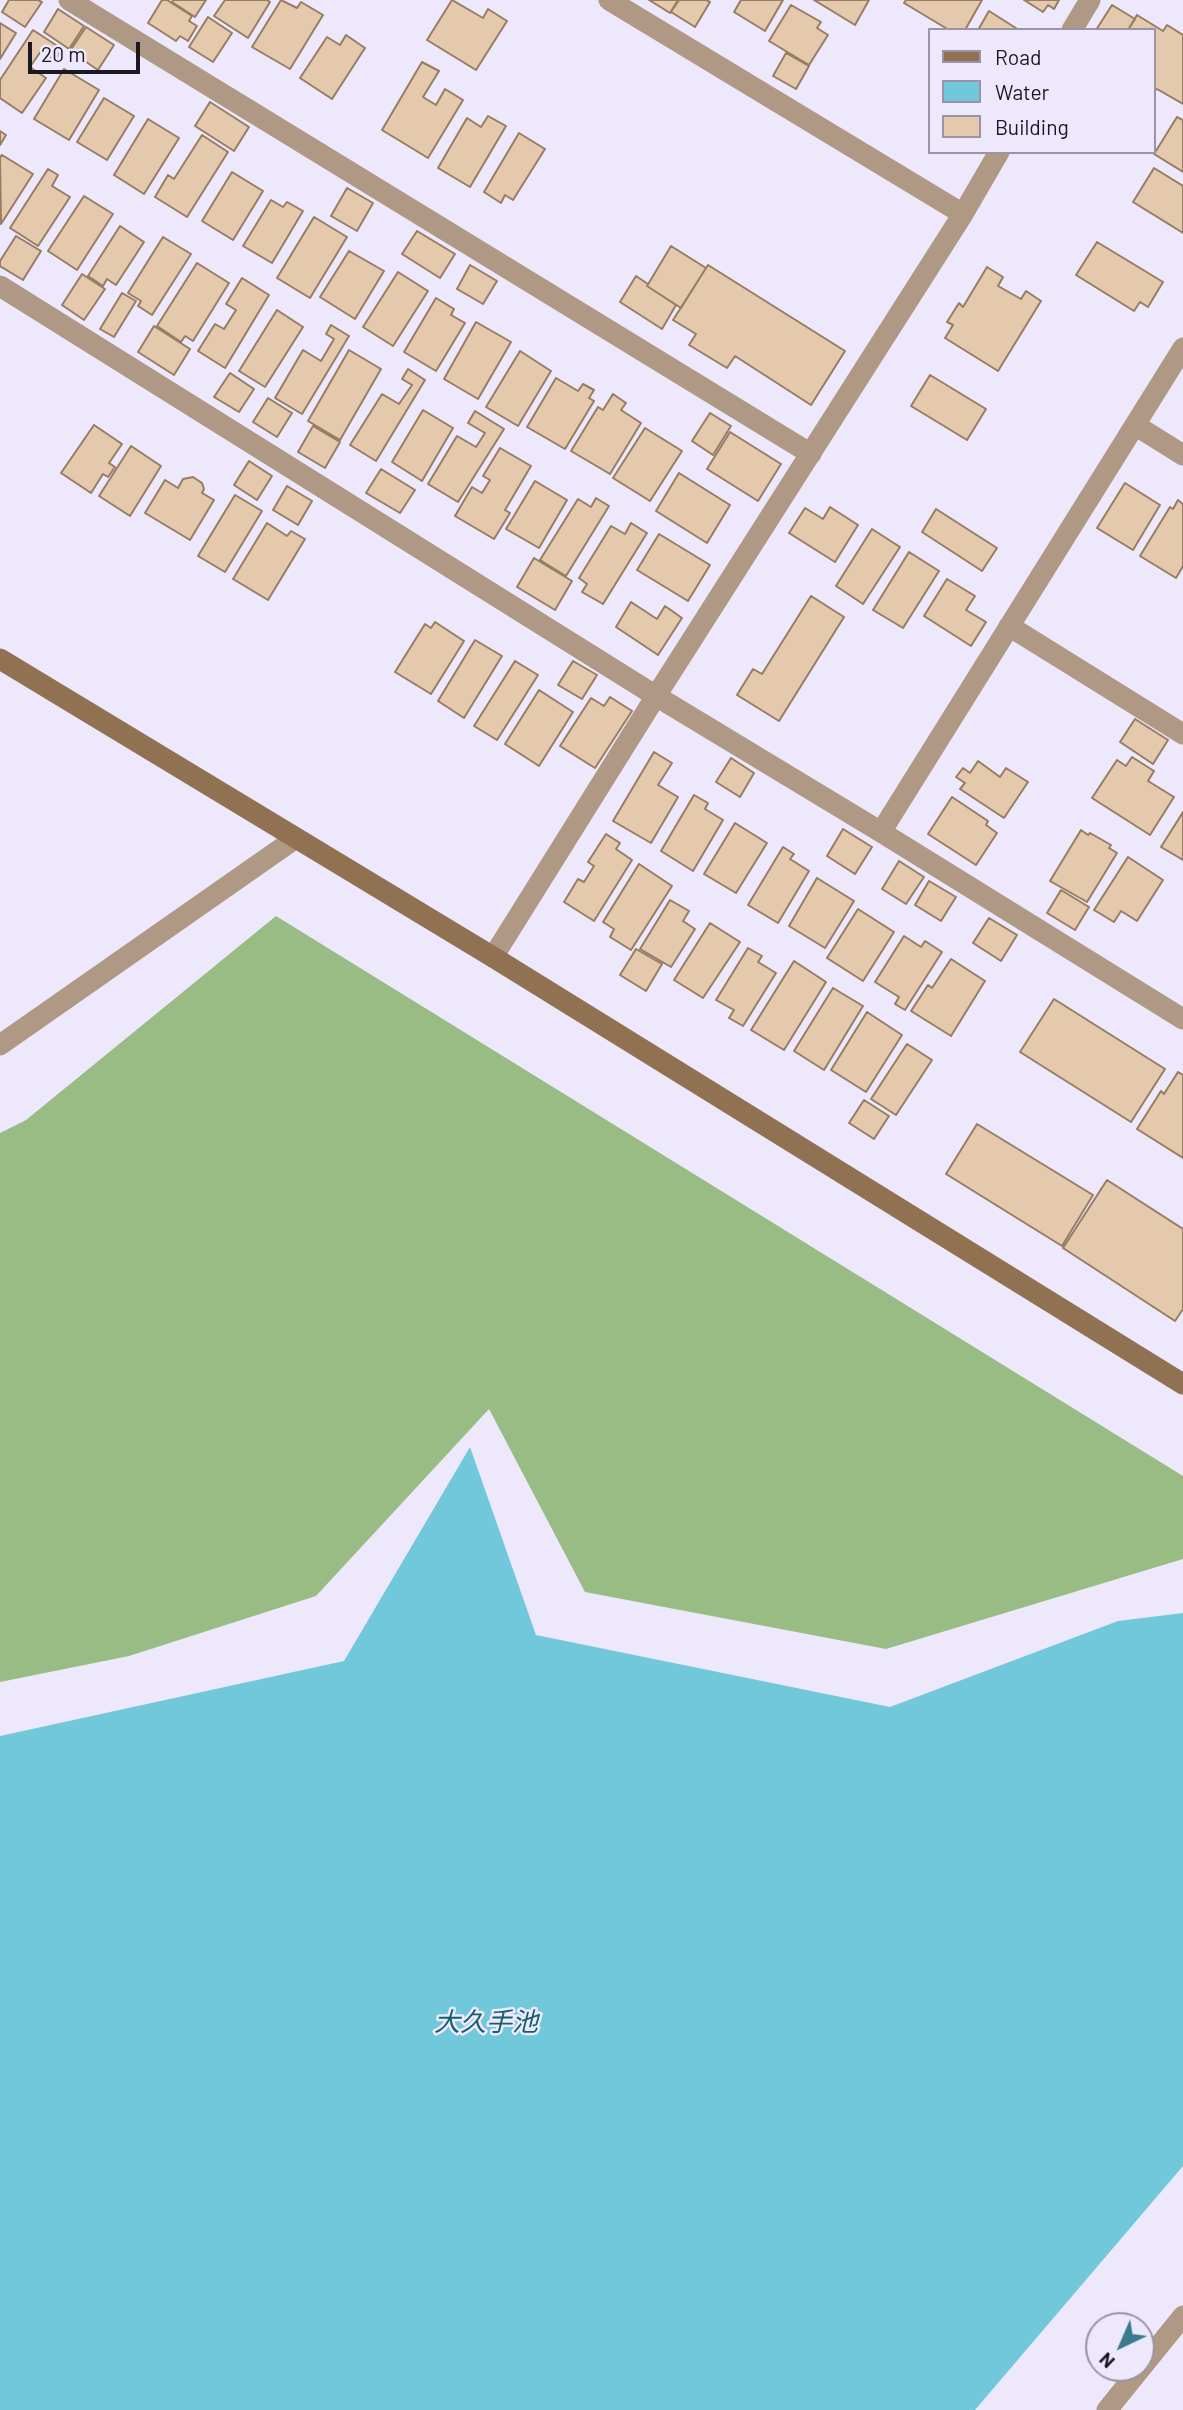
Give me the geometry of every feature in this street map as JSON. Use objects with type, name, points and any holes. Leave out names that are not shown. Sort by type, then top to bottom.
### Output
[{"type":"street","points":[[69,0],[811,454]]},
{"type":"street","points":[[609,0],[963,214]]},
{"type":"street","points":[[1073,28],[1090,0]]},
{"type":"street","points":[[493,957],[963,214],[998,154]]},
{"type":"street","points":[[0,286],[656,696],[1183,1019]]},
{"type":"street","points":[[881,832],[1183,348]]},
{"type":"street","points":[[1135,425],[1183,455]]},
{"type":"street","points":[[1009,626],[1183,734]]},
{"type":"street","points":[[0,659],[493,957],[1183,1384]]},
{"type":"street","points":[[0,1045],[296,838]]},
{"type":"street","points":[[1155,2351],[1183,2316]]},
{"type":"street","points":[[1107,2410],[1130,2382]]},
{"type":"green space","points":[[276,916],[1183,1476],[1183,1559],[886,1649],[585,1592],[489,1409],[316,1596],[129,1656],[0,1682],[0,1133],[26,1120]]},
{"type":"water","name":"大久手池","points":[[470,1447],[536,1635],[890,1707],[1118,1621],[1183,1613],[1183,2166],[975,2410],[0,2410],[0,1736],[344,1661]]},
{"type":"building","points":[[9,0],[42,2],[25,27],[2,12]]},
{"type":"building","points":[[162,0],[167,0],[192,16],[189,21],[197,26],[188,41],[180,36],[176,41],[148,23]]},
{"type":"building","points":[[206,0],[195,17],[172,2]]},
{"type":"building","points":[[225,0],[270,2],[248,38],[214,16]]},
{"type":"building","points":[[281,0],[297,8],[301,2],[323,15],[290,69],[252,47]]},
{"type":"building","points":[[452,0],[483,18],[488,9],[507,21],[476,70],[427,40]]},
{"type":"building","points":[[649,0],[678,0],[670,13]]},
{"type":"building","points":[[679,0],[710,2],[695,27],[671,12]]},
{"type":"building","points":[[741,0],[783,0],[765,31],[734,12]]},
{"type":"building","points":[[814,0],[869,0],[855,25]]},
{"type":"building","points":[[906,0],[982,0],[966,28],[946,28],[904,3]]},
{"type":"building","points":[[1024,0],[1059,0],[1054,9],[1048,5],[1043,12]]},
{"type":"building","points":[[791,5],[821,22],[817,28],[828,35],[809,65],[769,41]]},
{"type":"building","points":[[1112,5],[1135,19],[1129,28],[1097,28]]},
{"type":"building","points":[[58,9],[84,26],[69,49],[44,32]]},
{"type":"building","points":[[989,11],[1016,28],[979,28]]},
{"type":"building","points":[[1137,15],[1163,31],[1167,25],[1183,35],[1183,104],[1155,90],[1155,28],[1129,28]]},
{"type":"building","points":[[208,17],[232,33],[213,62],[189,47]]},
{"type":"building","points":[[0,23],[16,33],[0,59]]},
{"type":"building","points":[[86,27],[114,45],[98,70],[70,51]]},
{"type":"building","points":[[33,30],[62,49],[55,60],[41,51],[30,67],[46,78],[22,113],[0,98],[0,80]]},
{"type":"building","points":[[346,35],[365,48],[332,99],[300,78],[327,37],[340,45]]},
{"type":"building","points":[[786,53],[809,66],[796,89],[773,76]]},
{"type":"building","points":[[422,62],[439,71],[423,97],[436,105],[445,89],[463,100],[428,158],[382,130]]},
{"type":"building","points":[[64,69],[99,90],[69,140],[34,119]]},
{"type":"building","points":[[104,98],[134,116],[107,160],[77,142]]},
{"type":"building","points":[[210,102],[249,127],[234,151],[195,126]]},
{"type":"building","points":[[488,116],[506,126],[470,187],[438,168],[467,118],[481,127]]},
{"type":"building","points":[[1177,117],[1183,120],[1183,172],[1155,152]]},
{"type":"building","points":[[148,119],[179,138],[144,194],[114,175]]},
{"type":"building","points":[[0,131],[6,135],[0,145]]},
{"type":"building","points":[[519,133],[545,149],[513,200],[505,195],[501,203],[484,192]]},
{"type":"building","points":[[202,135],[228,152],[187,217],[155,197],[168,175],[174,179]]},
{"type":"building","points":[[2,155],[33,174],[1,224],[0,157]]},
{"type":"building","points":[[1154,168],[1183,186],[1183,233],[1133,202]]},
{"type":"building","points":[[48,169],[58,175],[52,186],[70,197],[38,246],[10,228]]},
{"type":"building","points":[[232,172],[263,191],[233,240],[202,221]]},
{"type":"building","points":[[347,188],[373,203],[357,231],[331,216]]},
{"type":"building","points":[[84,196],[113,214],[77,270],[48,251]]},
{"type":"building","points":[[271,200],[283,207],[287,202],[303,211],[272,263],[243,246]]},
{"type":"building","points":[[314,217],[347,237],[310,298],[277,278]]},
{"type":"building","points":[[120,226],[144,242],[116,285],[107,279],[103,286],[88,276]]},
{"type":"building","points":[[417,231],[455,254],[440,278],[402,254]]},
{"type":"building","points":[[16,236],[41,251],[23,280],[0,266],[0,261]]},
{"type":"building","points":[[163,237],[191,254],[152,315],[138,306],[141,301],[128,293]]},
{"type":"building","points":[[1097,242],[1163,282],[1148,307],[1140,302],[1134,311],[1076,275]]},
{"type":"building","points":[[671,246],[706,268],[681,308],[647,286]]},
{"type":"building","points":[[349,251],[384,271],[355,319],[320,297]]},
{"type":"building","points":[[197,263],[229,283],[193,341],[185,336],[181,342],[157,326]]},
{"type":"building","points":[[470,265],[497,281],[483,304],[457,289]]},
{"type":"building","points":[[708,265],[845,351],[811,405],[735,356],[727,368],[689,345],[696,334],[673,320]]},
{"type":"building","points":[[987,267],[1003,277],[998,286],[1021,299],[1026,291],[1041,301],[998,371],[945,338],[953,325],[947,322],[959,303],[963,307]]},
{"type":"building","points":[[398,272],[428,291],[393,346],[363,327]]},
{"type":"building","points":[[82,274],[105,289],[84,320],[62,305]]},
{"type":"building","points":[[636,276],[676,305],[662,329],[620,302]]},
{"type":"building","points":[[242,278],[269,295],[225,368],[198,351],[215,324],[224,329],[236,310],[226,304]]},
{"type":"building","points":[[122,293],[136,301],[114,337],[100,329]]},
{"type":"building","points":[[436,298],[454,309],[451,315],[465,323],[436,371],[404,352]]},
{"type":"building","points":[[277,310],[303,327],[265,387],[239,371]]},
{"type":"building","points":[[476,322],[511,342],[478,399],[444,379]]},
{"type":"building","points":[[331,325],[349,336],[302,414],[275,398],[303,350],[321,361],[334,339],[326,334]]},
{"type":"building","points":[[154,326],[190,349],[174,375],[138,352]]},
{"type":"building","points":[[349,350],[381,369],[340,440],[308,421]]},
{"type":"building","points":[[520,351],[551,371],[518,426],[486,407]]},
{"type":"building","points":[[408,369],[425,380],[376,461],[350,445],[382,394],[399,404],[412,385],[402,379]]},
{"type":"building","points":[[230,373],[254,389],[239,412],[214,397]]},
{"type":"building","points":[[930,375],[986,409],[967,440],[911,406]]},
{"type":"building","points":[[556,378],[578,391],[583,384],[594,390],[589,398],[594,401],[565,449],[527,427]]},
{"type":"building","points":[[613,394],[626,403],[621,410],[641,423],[610,474],[571,451],[598,407],[603,410]]},
{"type":"building","points":[[268,398],[292,413],[277,437],[253,422]]},
{"type":"building","points":[[423,410],[453,428],[422,481],[392,462]]},
{"type":"building","points":[[475,411],[504,429],[458,502],[428,484],[457,436],[476,447],[485,433],[468,423]]},
{"type":"building","points":[[710,413],[731,426],[713,455],[692,441]]},
{"type":"building","points":[[94,425],[122,444],[109,463],[115,467],[108,477],[103,474],[91,493],[61,473]]},
{"type":"building","points":[[313,426],[340,442],[325,468],[298,452]]},
{"type":"building","points":[[645,428],[682,451],[650,501],[613,478]]},
{"type":"building","points":[[730,432],[781,464],[758,501],[707,469]]},
{"type":"building","points":[[131,446],[161,466],[130,516],[99,496]]},
{"type":"building","points":[[500,448],[531,466],[505,510],[510,513],[494,539],[455,516],[472,487],[482,493],[490,480],[483,476]]},
{"type":"building","points":[[249,461],[272,476],[257,500],[234,485]]},
{"type":"building","points":[[381,469],[415,490],[400,513],[366,493]]},
{"type":"building","points":[[679,473],[730,505],[707,543],[656,511]]},
{"type":"building","points":[[193,477],[202,483],[202,493],[214,500],[190,540],[145,513],[165,480],[178,488],[183,479]]},
{"type":"building","points":[[535,481],[567,500],[539,548],[506,529]]},
{"type":"building","points":[[1125,483],[1160,505],[1133,550],[1097,528]]},
{"type":"building","points":[[287,486],[312,501],[298,525],[273,510]]},
{"type":"building","points":[[235,495],[262,511],[225,572],[198,556]]},
{"type":"building","points":[[596,498],[609,506],[566,576],[540,560],[578,499],[591,507]]},
{"type":"building","points":[[1178,500],[1183,504],[1183,566],[1176,578],[1140,556],[1170,507],[1173,509]]},
{"type":"building","points":[[830,507],[858,525],[835,562],[789,533],[805,508],[823,519]]},
{"type":"building","points":[[936,509],[997,548],[982,571],[922,532]]},
{"type":"building","points":[[267,523],[287,536],[291,531],[305,539],[268,600],[233,579]]},
{"type":"building","points":[[631,523],[647,533],[603,604],[582,592],[587,584],[579,578],[611,526],[625,534]]},
{"type":"building","points":[[872,529],[900,547],[863,604],[836,586]]},
{"type":"building","points":[[659,534],[710,565],[688,601],[637,570]]},
{"type":"building","points":[[909,552],[939,571],[903,628],[873,610]]},
{"type":"building","points":[[534,558],[572,581],[555,610],[517,587]]},
{"type":"building","points":[[947,579],[975,596],[966,610],[986,622],[971,646],[924,616]]},
{"type":"building","points":[[811,596],[844,617],[779,721],[737,695],[753,669],[762,674]]},
{"type":"building","points":[[631,602],[657,619],[665,606],[682,618],[658,655],[616,627]]},
{"type":"building","points":[[435,622],[464,641],[431,694],[395,672],[425,624],[431,628]]},
{"type":"building","points":[[475,640],[502,656],[464,718],[438,701]]},
{"type":"building","points":[[515,661],[538,675],[497,740],[474,726]]},
{"type":"building","points":[[573,661],[597,675],[582,699],[558,685]]},
{"type":"building","points":[[539,690],[573,712],[539,766],[505,744]]},
{"type":"building","points":[[610,697],[632,711],[595,768],[560,746],[591,698],[604,706]]},
{"type":"building","points":[[1135,719],[1168,740],[1153,764],[1120,742]]},
{"type":"building","points":[[654,752],[672,763],[658,785],[678,797],[651,843],[613,821]]},
{"type":"building","points":[[1132,757],[1154,771],[1148,781],[1174,797],[1150,835],[1092,798],[1117,760],[1126,766]]},
{"type":"building","points":[[731,758],[754,773],[740,797],[716,782]]},
{"type":"building","points":[[978,761],[1000,777],[1006,768],[1028,782],[1004,818],[960,789],[965,783],[956,777],[963,768],[970,773]]},
{"type":"building","points":[[694,795],[708,803],[705,809],[723,820],[693,871],[661,851]]},
{"type":"building","points":[[952,797],[988,821],[986,825],[997,833],[976,865],[928,834]]},
{"type":"building","points":[[1183,812],[1183,860],[1161,847]]},
{"type":"building","points":[[735,823],[767,843],[736,893],[704,874]]},
{"type":"building","points":[[843,829],[872,847],[855,874],[827,856]]},
{"type":"building","points":[[1081,830],[1111,845],[1109,848],[1117,853],[1087,902],[1050,881]]},
{"type":"building","points":[[606,834],[620,843],[616,849],[632,860],[594,921],[564,902],[578,879],[584,882],[594,866],[588,862]]},
{"type":"building","points":[[783,847],[794,854],[790,859],[809,871],[778,923],[748,905]]},
{"type":"building","points":[[1128,857],[1163,880],[1137,921],[1121,911],[1114,922],[1094,910]]},
{"type":"building","points":[[899,861],[924,877],[906,904],[882,889]]},
{"type":"building","points":[[639,864],[672,886],[631,950],[610,937],[614,929],[603,922]]},
{"type":"building","points":[[817,878],[854,901],[825,948],[789,926]]},
{"type":"building","points":[[929,881],[956,897],[941,921],[915,905]]},
{"type":"building","points":[[1061,890],[1089,907],[1075,930],[1047,913]]},
{"type":"building","points":[[670,900],[689,911],[683,921],[695,929],[671,967],[640,949]]},
{"type":"building","points":[[858,909],[894,932],[863,981],[827,958]]},
{"type":"building","points":[[989,918],[1017,935],[1001,961],[973,943]]},
{"type":"building","points":[[710,923],[740,942],[703,998],[674,980]]},
{"type":"building","points":[[904,936],[921,947],[925,941],[942,952],[905,1010],[895,1004],[899,997],[875,982]]},
{"type":"building","points":[[748,948],[762,956],[758,962],[776,973],[743,1026],[729,1018],[734,1010],[716,1000]]},
{"type":"building","points":[[636,949],[662,964],[646,991],[620,975]]},
{"type":"building","points":[[951,959],[985,981],[951,1036],[911,1011],[928,985],[932,988]]},
{"type":"building","points":[[794,961],[826,982],[784,1050],[751,1030]]},
{"type":"building","points":[[833,988],[863,1006],[824,1070],[794,1051]]},
{"type":"building","points":[[1054,999],[1165,1069],[1131,1122],[1020,1052]]},
{"type":"building","points":[[867,1012],[902,1035],[866,1092],[831,1070]]},
{"type":"building","points":[[907,1044],[932,1060],[896,1115],[871,1099]]},
{"type":"building","points":[[1178,1072],[1183,1075],[1183,1158],[1137,1129],[1161,1091],[1164,1094]]},
{"type":"building","points":[[864,1100],[889,1116],[874,1139],[849,1123]]},
{"type":"building","points":[[977,1124],[1093,1195],[1062,1246],[946,1174]]},
{"type":"building","points":[[1107,1180],[1183,1229],[1183,1309],[1175,1321],[1063,1248]]}]
